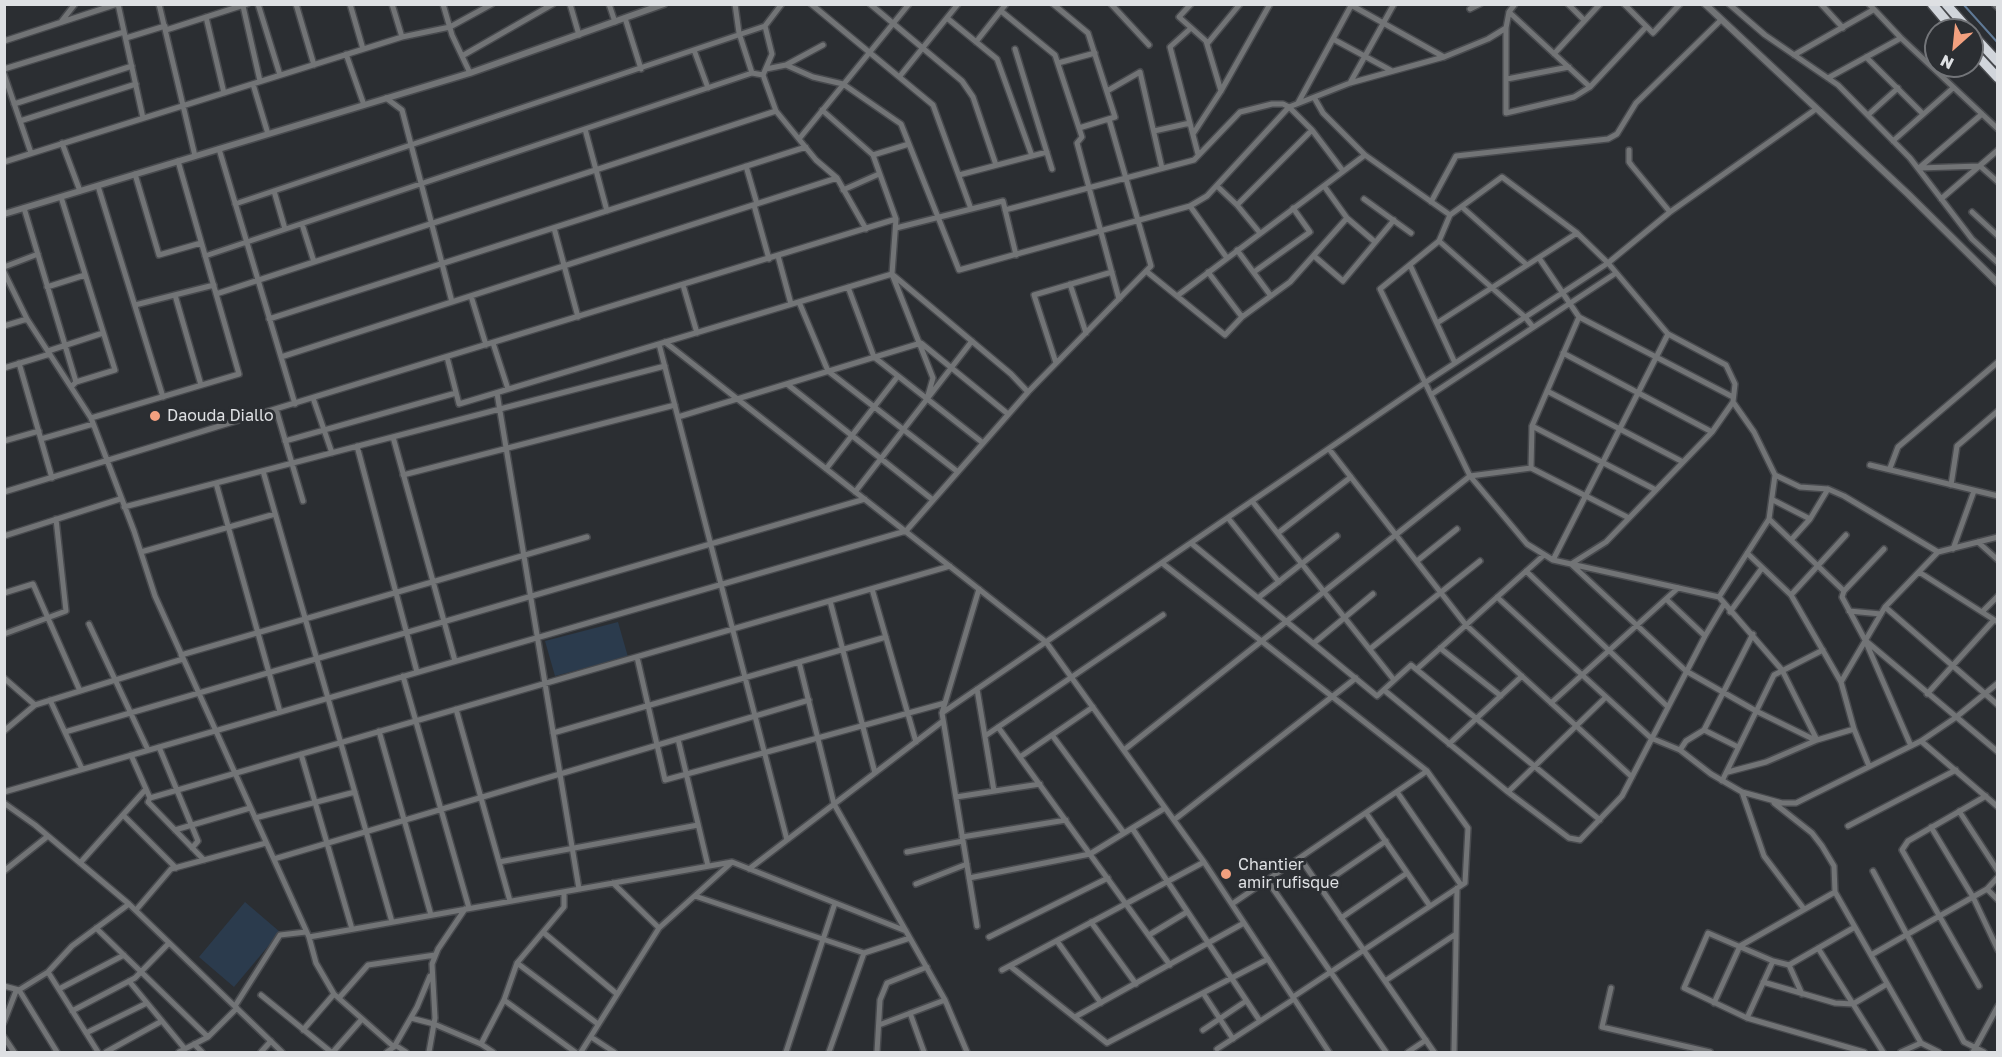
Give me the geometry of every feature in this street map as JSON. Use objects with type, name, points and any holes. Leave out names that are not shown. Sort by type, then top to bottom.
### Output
[{"type":"highway","points":[[1932,4],[1944,18]]},
{"type":"highway","points":[[1946,4],[1958,18]]},
{"type":"highway","points":[[1984,47],[1998,62]]},
{"type":"highway","points":[[1984,63],[1998,78]]},
{"type":"street","points":[[61,23],[75,4]]},
{"type":"street","points":[[4,40],[118,4],[143,118]]},
{"type":"street","points":[[159,4],[195,156]]},
{"type":"street","points":[[258,4],[280,75]]},
{"type":"street","points":[[296,4],[314,64]]},
{"type":"street","points":[[350,4],[363,49]]},
{"type":"street","points":[[392,4],[402,37]]},
{"type":"street","points":[[443,4],[450,27],[470,73]]},
{"type":"street","points":[[462,56],[553,4]]},
{"type":"street","points":[[570,4],[579,34]]},
{"type":"street","points":[[609,4],[615,22]]},
{"type":"street","points":[[4,214],[470,73],[664,4]]},
{"type":"street","points":[[735,4],[739,33],[752,73]]},
{"type":"street","points":[[811,4],[933,105],[971,210]]},
{"type":"street","points":[[870,4],[963,81],[973,97],[996,165]]},
{"type":"street","points":[[799,139],[909,4]]},
{"type":"street","points":[[900,76],[958,4]]},
{"type":"street","points":[[976,42],[1006,4]]},
{"type":"street","points":[[1053,4],[1088,33],[1115,117],[1078,128]]},
{"type":"street","points":[[1111,4],[1149,45]]},
{"type":"street","points":[[1191,4],[1179,17],[1207,45],[1221,91]]},
{"type":"street","points":[[1207,45],[1240,4]]},
{"type":"street","points":[[1193,134],[1221,91],[1270,4]]},
{"type":"street","points":[[1350,83],[1395,4]]},
{"type":"street","points":[[1470,9],[1480,4]]},
{"type":"street","points":[[1515,4],[1509,12],[1506,28],[1506,113],[1574,97],[1590,87],[1646,27]]},
{"type":"street","points":[[1568,4],[1584,20]]},
{"type":"street","points":[[1554,54],[1600,4]]},
{"type":"street","points":[[1624,4],[1653,33],[1680,4]]},
{"type":"street","points":[[1705,4],[1908,194],[1998,283]]},
{"type":"street","points":[[1730,4],[1755,28],[1828,78],[1868,115],[1919,168],[1972,239],[1998,263]]},
{"type":"street","points":[[1821,4],[1843,28]]},
{"type":"street","points":[[1994,4],[1998,8]]},
{"type":"street","points":[[4,69],[125,35],[165,28],[245,5],[260,81]]},
{"type":"street","points":[[235,204],[765,26],[781,5]]},
{"type":"street","points":[[1298,103],[1351,5],[1444,57]]},
{"type":"street","points":[[4,162],[402,37],[450,27],[488,6]]},
{"type":"street","points":[[1794,55],[1843,28],[1871,7],[1900,38],[1998,129]]},
{"type":"street","points":[[1001,11],[1055,55],[1082,137],[1077,143],[1119,299]]},
{"type":"street","points":[[1509,12],[1590,87]]},
{"type":"street","points":[[206,17],[224,93]]},
{"type":"street","points":[[625,18],[641,69]]},
{"type":"street","points":[[947,18],[997,59],[1032,156]]},
{"type":"street","points":[[1431,202],[1456,156],[1608,139],[1617,134],[1636,103],[1721,20]]},
{"type":"street","points":[[765,26],[777,65]]},
{"type":"street","points":[[1191,28],[1170,47],[1198,154]]},
{"type":"street","points":[[205,256],[752,73],[764,72],[777,65],[786,65],[826,81],[843,84],[901,124],[959,270],[1190,206],[1207,196],[1217,186],[1289,107],[1315,99],[1350,83],[1444,57],[1506,28]]},
{"type":"street","points":[[1828,78],[1900,38]]},
{"type":"street","points":[[1333,39],[1393,71]]},
{"type":"street","points":[[786,65],[823,45]]},
{"type":"street","points":[[694,50],[708,88]]},
{"type":"street","points":[[1015,50],[1052,169]]},
{"type":"street","points":[[1058,63],[1095,53]]},
{"type":"street","points":[[346,54],[364,105]]},
{"type":"street","points":[[772,54],[764,72],[776,111],[806,147],[837,178],[866,229]]},
{"type":"street","points":[[1866,57],[1923,114]]},
{"type":"street","points":[[14,104],[132,66]]},
{"type":"street","points":[[1507,79],[1569,67]]},
{"type":"street","points":[[1107,91],[1140,72],[1162,168]]},
{"type":"street","points":[[4,74],[31,153]]},
{"type":"street","points":[[20,120],[136,84]]},
{"type":"street","points":[[253,84],[268,134]]},
{"type":"street","points":[[1868,115],[1898,88]]},
{"type":"street","points":[[1893,141],[1953,88]]},
{"type":"street","points":[[4,97],[11,95]]},
{"type":"street","points":[[386,98],[402,110],[452,302]]},
{"type":"street","points":[[1315,99],[1323,113],[1365,155],[1450,215]]},
{"type":"street","points":[[1005,210],[1194,160],[1239,112],[1272,104],[1283,104],[1289,107],[1312,130],[1343,171]]},
{"type":"street","points":[[942,713],[1426,382],[1608,263],[1670,212],[1816,109]]},
{"type":"street","points":[[822,110],[873,154],[896,219],[892,274],[933,378],[927,399]]},
{"type":"street","points":[[216,294],[776,111]]},
{"type":"street","points":[[1919,168],[1982,114]]},
{"type":"street","points":[[4,792],[906,531],[1028,392],[1151,267],[1109,119]]},
{"type":"street","points":[[1154,131],[1190,123]]},
{"type":"street","points":[[585,129],[608,211]]},
{"type":"street","points":[[1237,205],[1312,130]]},
{"type":"street","points":[[62,144],[80,191]]},
{"type":"street","points":[[873,154],[909,144]]},
{"type":"street","points":[[269,319],[806,147]]},
{"type":"street","points":[[219,149],[295,404]]},
{"type":"street","points":[[1629,150],[1629,162],[1670,212]]},
{"type":"street","points":[[1941,200],[1998,150]]},
{"type":"street","points":[[959,175],[1047,152]]},
{"type":"street","points":[[1177,296],[1365,155]]},
{"type":"street","points":[[41,439],[163,397],[239,374],[178,161]]},
{"type":"street","points":[[746,166],[769,259]]},
{"type":"street","points":[[1919,168],[1980,166],[1998,182]]},
{"type":"street","points":[[135,174],[159,255],[201,243]]},
{"type":"street","points":[[843,190],[879,174]]},
{"type":"street","points":[[1571,564],[1606,542],[1712,432],[1733,400],[1735,384],[1726,365],[1668,334],[1608,263],[1577,233],[1502,177],[1450,215],[1439,241],[1380,289],[1470,476],[1527,544],[1553,560],[1719,597],[1782,670],[1816,740]]},
{"type":"street","points":[[281,357],[837,178]]},
{"type":"street","points":[[98,186],[163,397]]},
{"type":"street","points":[[1217,186],[1237,205],[1260,233]]},
{"type":"street","points":[[1324,186],[1347,218],[1375,242]]},
{"type":"street","points":[[274,190],[285,229]]},
{"type":"street","points":[[60,197],[114,370],[76,382],[71,387]]},
{"type":"street","points":[[1364,199],[1411,233]]},
{"type":"street","points":[[896,228],[1003,201],[1016,255]]},
{"type":"street","points":[[1190,206],[1227,258]]},
{"type":"street","points":[[1462,207],[1527,265]]},
{"type":"street","points":[[24,208],[76,382]]},
{"type":"street","points":[[1254,272],[1310,232],[1293,208]]},
{"type":"street","points":[[1972,212],[1998,236]]},
{"type":"street","points":[[1146,271],[1225,335],[1242,317],[1290,282],[1347,218]]},
{"type":"street","points":[[4,492],[896,219]]},
{"type":"street","points":[[1314,256],[1343,281],[1394,220]]},
{"type":"street","points":[[302,224],[314,262]]},
{"type":"street","points":[[554,228],[578,317]]},
{"type":"street","points":[[1437,323],[1577,233]]},
{"type":"street","points":[[1439,241],[1526,317],[1533,327]]},
{"type":"street","points":[[1237,250],[1271,296]]},
{"type":"street","points":[[4,267],[38,254]]},
{"type":"street","points":[[778,256],[791,304]]},
{"type":"street","points":[[1539,258],[1579,317],[1733,400],[1754,432],[1775,475],[1769,519],[1719,597]]},
{"type":"street","points":[[1410,266],[1455,363]]},
{"type":"street","points":[[4,272],[8,286],[27,320],[92,421],[155,596],[308,934],[316,963],[336,996],[394,1046],[406,1053]]},
{"type":"street","points":[[1056,363],[1034,294],[1112,272]]},
{"type":"street","points":[[1208,272],[1242,317]]},
{"type":"street","points":[[1432,394],[1616,273]]},
{"type":"street","points":[[447,357],[459,404],[892,274]]},
{"type":"street","points":[[892,274],[972,341],[1028,392]]},
{"type":"street","points":[[47,287],[85,275]]},
{"type":"street","points":[[1070,284],[1086,333]]},
{"type":"street","points":[[135,305],[214,285]]},
{"type":"street","points":[[682,285],[698,333]]},
{"type":"street","points":[[848,287],[874,357],[983,443]]},
{"type":"street","points":[[176,295],[201,386]]},
{"type":"street","points":[[471,296],[486,345]]},
{"type":"street","points":[[799,302],[828,371],[957,472]]},
{"type":"street","points":[[1531,468],[1532,426],[1579,317]]},
{"type":"street","points":[[4,326],[27,320]]},
{"type":"street","points":[[4,368],[49,352],[64,343],[103,333]]},
{"type":"street","points":[[1553,560],[1668,334]]},
{"type":"street","points":[[855,492],[972,341]]},
{"type":"street","points":[[493,343],[508,389]]},
{"type":"street","points":[[662,343],[665,366],[787,840]]},
{"type":"street","points":[[662,343],[737,399],[1046,642],[1204,862],[1329,1053]]},
{"type":"street","points":[[678,417],[921,343]]},
{"type":"street","points":[[921,343],[1008,414]]},
{"type":"street","points":[[1563,353],[1712,432]]},
{"type":"street","points":[[1890,468],[1898,447],[1998,362]]},
{"type":"street","points":[[19,363],[52,478]]},
{"type":"street","points":[[124,507],[665,366]]},
{"type":"street","points":[[826,469],[898,376]]},
{"type":"street","points":[[787,384],[933,501]]},
{"type":"street","points":[[1547,391],[1683,462]]},
{"type":"street","points":[[285,441],[456,393]]},
{"type":"street","points":[[497,393],[579,889]]},
{"type":"street","points":[[313,398],[333,453]]},
{"type":"street","points":[[403,475],[675,405]]},
{"type":"street","points":[[276,409],[303,501]]},
{"type":"street","points":[[1951,485],[1957,446],[1996,415]]},
{"type":"street","points":[[1532,426],[1656,490]]},
{"type":"street","points":[[4,441],[39,431]]},
{"type":"street","points":[[393,437],[455,661]]},
{"type":"street","points":[[357,446],[417,672]]},
{"type":"street","points":[[1329,449],[1466,625],[1632,777]]},
{"type":"street","points":[[1870,465],[1998,496]]},
{"type":"street","points":[[1124,750],[1470,476],[1531,468],[1629,518]]},
{"type":"street","points":[[262,471],[392,922]]},
{"type":"street","points":[[1775,475],[1800,487],[1828,489],[1938,552]]},
{"type":"street","points":[[1278,533],[1351,477]]},
{"type":"street","points":[[216,483],[280,712]]},
{"type":"street","points":[[1791,540],[1810,519],[1828,489]]},
{"type":"street","points":[[1953,549],[1974,491]]},
{"type":"street","points":[[4,536],[120,499]]},
{"type":"street","points":[[65,732],[865,499]]},
{"type":"street","points":[[1773,500],[1810,519]]},
{"type":"street","points":[[1252,501],[1394,680]]},
{"type":"street","points":[[141,552],[275,514]]},
{"type":"street","points":[[1228,518],[1279,582]]},
{"type":"street","points":[[4,634],[66,611],[56,519]]},
{"type":"street","points":[[1769,519],[1844,591]]},
{"type":"street","points":[[1417,561],[1456,529]]},
{"type":"street","points":[[1791,595],[1846,535]]},
{"type":"street","points":[[1258,598],[1337,536]]},
{"type":"street","points":[[6,729],[35,705],[50,700],[258,633],[587,537]]},
{"type":"street","points":[[1841,682],[1885,608],[1938,552],[1998,537]]},
{"type":"street","points":[[1978,542],[1998,560]]},
{"type":"street","points":[[1191,543],[1377,696],[1411,664],[1600,820]]},
{"type":"street","points":[[1884,549],[1844,591],[1842,597],[1865,640],[1911,746]]},
{"type":"street","points":[[1747,553],[1791,595],[1823,650],[1841,682],[1854,729],[1869,766]]},
{"type":"street","points":[[1417,669],[1544,555]]},
{"type":"street","points":[[1370,649],[1480,561]]},
{"type":"street","points":[[1162,563],[1427,771],[1468,828],[1465,882],[1217,1049]]},
{"type":"street","points":[[1571,564],[1686,671],[1756,711],[1816,740]]},
{"type":"street","points":[[150,798],[950,566]]},
{"type":"street","points":[[1730,612],[1762,568]]},
{"type":"street","points":[[1526,571],[1668,707]]},
{"type":"street","points":[[1919,572],[1996,621],[1927,694]]},
{"type":"street","points":[[4,593],[33,584],[80,691]]},
{"type":"street","points":[[1551,703],[1678,588]]},
{"type":"street","points":[[872,589],[916,742]]},
{"type":"street","points":[[977,926],[942,713],[979,589]]},
{"type":"street","points":[[1314,643],[1373,594]]},
{"type":"street","points":[[1982,612],[1998,596]]},
{"type":"street","points":[[1497,597],[1651,738],[1680,750],[1722,781],[1742,792],[1772,802],[1796,803],[1922,741],[1998,683]]},
{"type":"street","points":[[1666,599],[1705,636]]},
{"type":"street","points":[[830,601],[875,773]]},
{"type":"street","points":[[1384,690],[1508,792],[1574,840],[1580,840],[1622,796],[1686,671],[1724,604]]},
{"type":"street","points":[[1885,608],[1998,705]]},
{"type":"street","points":[[1850,611],[1881,614]]},
{"type":"street","points":[[985,736],[1163,615]]},
{"type":"street","points":[[89,624],[148,750]]},
{"type":"street","points":[[1680,750],[1686,741],[1704,730],[1753,634]]},
{"type":"street","points":[[554,733],[886,637]]},
{"type":"street","points":[[1865,640],[1998,752]]},
{"type":"street","points":[[1440,648],[1502,696]]},
{"type":"street","points":[[1722,781],[1770,681],[1782,670],[1823,650]]},
{"type":"street","points":[[637,657],[665,780],[945,704]]},
{"type":"street","points":[[799,662],[834,804],[945,1000],[967,1053]]},
{"type":"street","points":[[387,1053],[394,1046],[411,1018],[431,974],[435,955],[467,909],[404,676]]},
{"type":"street","points":[[1449,744],[1522,676]]},
{"type":"street","points":[[4,678],[35,705]]},
{"type":"street","points":[[1174,820],[1356,678]]},
{"type":"street","points":[[978,689],[994,791]]},
{"type":"street","points":[[1508,792],[1578,727],[1606,697]]},
{"type":"street","points":[[50,700],[82,769]]},
{"type":"street","points":[[274,859],[809,700]]},
{"type":"street","points":[[1020,757],[1093,707]]},
{"type":"street","points":[[456,709],[510,901]]},
{"type":"street","points":[[749,869],[943,722]]},
{"type":"street","points":[[998,727],[1170,965]]},
{"type":"street","points":[[1728,772],[1766,762],[1816,740],[1854,729]]},
{"type":"street","points":[[1704,730],[1738,747]]},
{"type":"street","points":[[379,731],[430,915]]},
{"type":"street","points":[[1052,735],[1124,833]]},
{"type":"street","points":[[678,739],[708,866]]},
{"type":"street","points":[[1922,741],[1997,805]]},
{"type":"street","points":[[159,747],[198,841],[192,848]]},
{"type":"street","points":[[302,754],[352,929]]},
{"type":"street","points":[[131,755],[150,798],[148,802],[204,860]]},
{"type":"street","points":[[1848,826],[1956,770]]},
{"type":"street","points":[[1232,904],[1427,771]]},
{"type":"street","points":[[956,797],[1040,784]]},
{"type":"street","points":[[80,863],[146,789]]},
{"type":"street","points":[[255,818],[355,792]]},
{"type":"street","points":[[1397,792],[1459,887],[1454,1053]]},
{"type":"street","points":[[1742,792],[1764,856],[1804,909]]},
{"type":"street","points":[[1978,986],[1902,850],[1908,841],[1986,796]]},
{"type":"street","points":[[1772,802],[1812,833],[1822,846],[1834,866],[1835,892],[1921,1043],[1936,1052]]},
{"type":"street","points":[[4,803],[48,836],[136,910],[282,1053]]},
{"type":"street","points":[[175,830],[250,808]]},
{"type":"street","points":[[969,878],[1090,854],[1166,808]]},
{"type":"street","points":[[1959,811],[1998,871]]},
{"type":"street","points":[[1366,813],[1430,906]]},
{"type":"street","points":[[123,815],[176,868]]},
{"type":"street","points":[[907,852],[1066,820]]},
{"type":"street","points":[[499,862],[698,825]]},
{"type":"street","points":[[1931,827],[1973,897],[1997,949]]},
{"type":"street","points":[[1132,828],[1260,1022]]},
{"type":"street","points":[[4,871],[48,836]]},
{"type":"street","points":[[1320,886],[1386,842]]},
{"type":"street","points":[[136,910],[171,869],[266,843]]},
{"type":"street","points":[[1300,858],[1434,1053]]},
{"type":"street","points":[[179,1053],[208,1037],[236,1007],[280,935],[352,929],[732,862],[906,931]]},
{"type":"street","points":[[581,1053],[659,928],[732,862]]},
{"type":"street","points":[[1002,970],[1204,862]]},
{"type":"street","points":[[916,885],[967,864]]},
{"type":"street","points":[[1873,871],[1964,1042],[1974,1050],[1984,1053]]},
{"type":"street","points":[[1341,918],[1407,873]]},
{"type":"street","points":[[1871,955],[1987,889],[1998,877]]},
{"type":"street","points":[[989,937],[1108,878]]},
{"type":"street","points":[[1267,880],[1386,1053]]},
{"type":"street","points":[[613,883],[659,928]]},
{"type":"street","points":[[1987,889],[1998,900]]},
{"type":"street","points":[[481,1044],[504,1000],[517,963],[564,907],[564,892]]},
{"type":"street","points":[[1714,1003],[1740,946],[1835,892]]},
{"type":"street","points":[[695,896],[864,953],[910,938]]},
{"type":"street","points":[[786,1053],[835,903]]},
{"type":"street","points":[[4,1022],[18,991],[48,972],[72,946],[129,904]]},
{"type":"street","points":[[1149,935],[1187,912]]},
{"type":"street","points":[[1091,922],[1136,984]]},
{"type":"street","points":[[1074,1017],[1244,923]]},
{"type":"street","points":[[1855,927],[1789,965],[1773,961],[1710,933],[1706,934],[1684,988],[1747,1018],[1864,1053]]},
{"type":"street","points":[[96,928],[208,1037]]},
{"type":"street","points":[[543,932],[618,994]]},
{"type":"street","points":[[1385,981],[1456,934]]},
{"type":"street","points":[[1057,941],[1101,1003]]},
{"type":"street","points":[[72,1011],[129,981],[169,943]]},
{"type":"street","points":[[1818,948],[1883,1053]]},
{"type":"street","points":[[829,1053],[864,953]]},
{"type":"street","points":[[59,989],[124,955]]},
{"type":"street","points":[[303,1030],[369,965],[435,955]]},
{"type":"street","points":[[1010,966],[1107,1043],[1268,959]]},
{"type":"street","points":[[1747,1018],[1773,961]]},
{"type":"street","points":[[517,963],[598,1024]]},
{"type":"street","points":[[1789,965],[1802,994]]},
{"type":"street","points":[[877,1053],[880,1000],[887,983],[927,967]]},
{"type":"street","points":[[48,972],[98,1053]]},
{"type":"street","points":[[429,1053],[434,1024],[431,974]]},
{"type":"street","points":[[129,981],[185,1049]]},
{"type":"street","points":[[1763,982],[1802,994],[1853,1005],[1887,984]]},
{"type":"street","points":[[4,986],[18,991],[57,1053]]},
{"type":"street","points":[[1611,988],[1602,1027],[1706,1052]]},
{"type":"street","points":[[1203,993],[1233,1039]]},
{"type":"street","points":[[261,995],[332,1053],[362,1018]]},
{"type":"street","points":[[504,1000],[575,1053]]},
{"type":"street","points":[[879,1025],[945,1000]]},
{"type":"street","points":[[1203,1030],[1246,1001]]},
{"type":"street","points":[[86,1033],[147,1003]]},
{"type":"street","points":[[1974,1050],[1998,1006]]},
{"type":"street","points":[[910,1013],[924,1053]]},
{"type":"street","points":[[411,1018],[434,1024],[481,1044],[493,1053]]},
{"type":"street","points":[[106,1053],[162,1021]]},
{"type":"street","points":[[4,1036],[14,1053]]},
{"type":"street","points":[[591,1037],[614,1053]]},
{"type":"street","points":[[1408,1053],[1426,1040]]},
{"type":"street","points":[[261,1053],[271,1041]]},
{"type":"street","points":[[1901,1053],[1921,1043]]},
{"type":"street","points":[[194,1044],[202,1053]]},
{"type":"shaded area","points":[[618,622],[628,657],[555,676],[545,641]]},
{"type":"shaded area","points":[[245,902],[280,932],[234,987],[199,957]]},
{"type":"waterway","points":[[1963,4],[1998,43]]},
{"type":"place","name":"Daouda Diallo","points":[[155,416]]},
{"type":"place","name":"Chantier amir rufisque","points":[[1226,874]]}]
